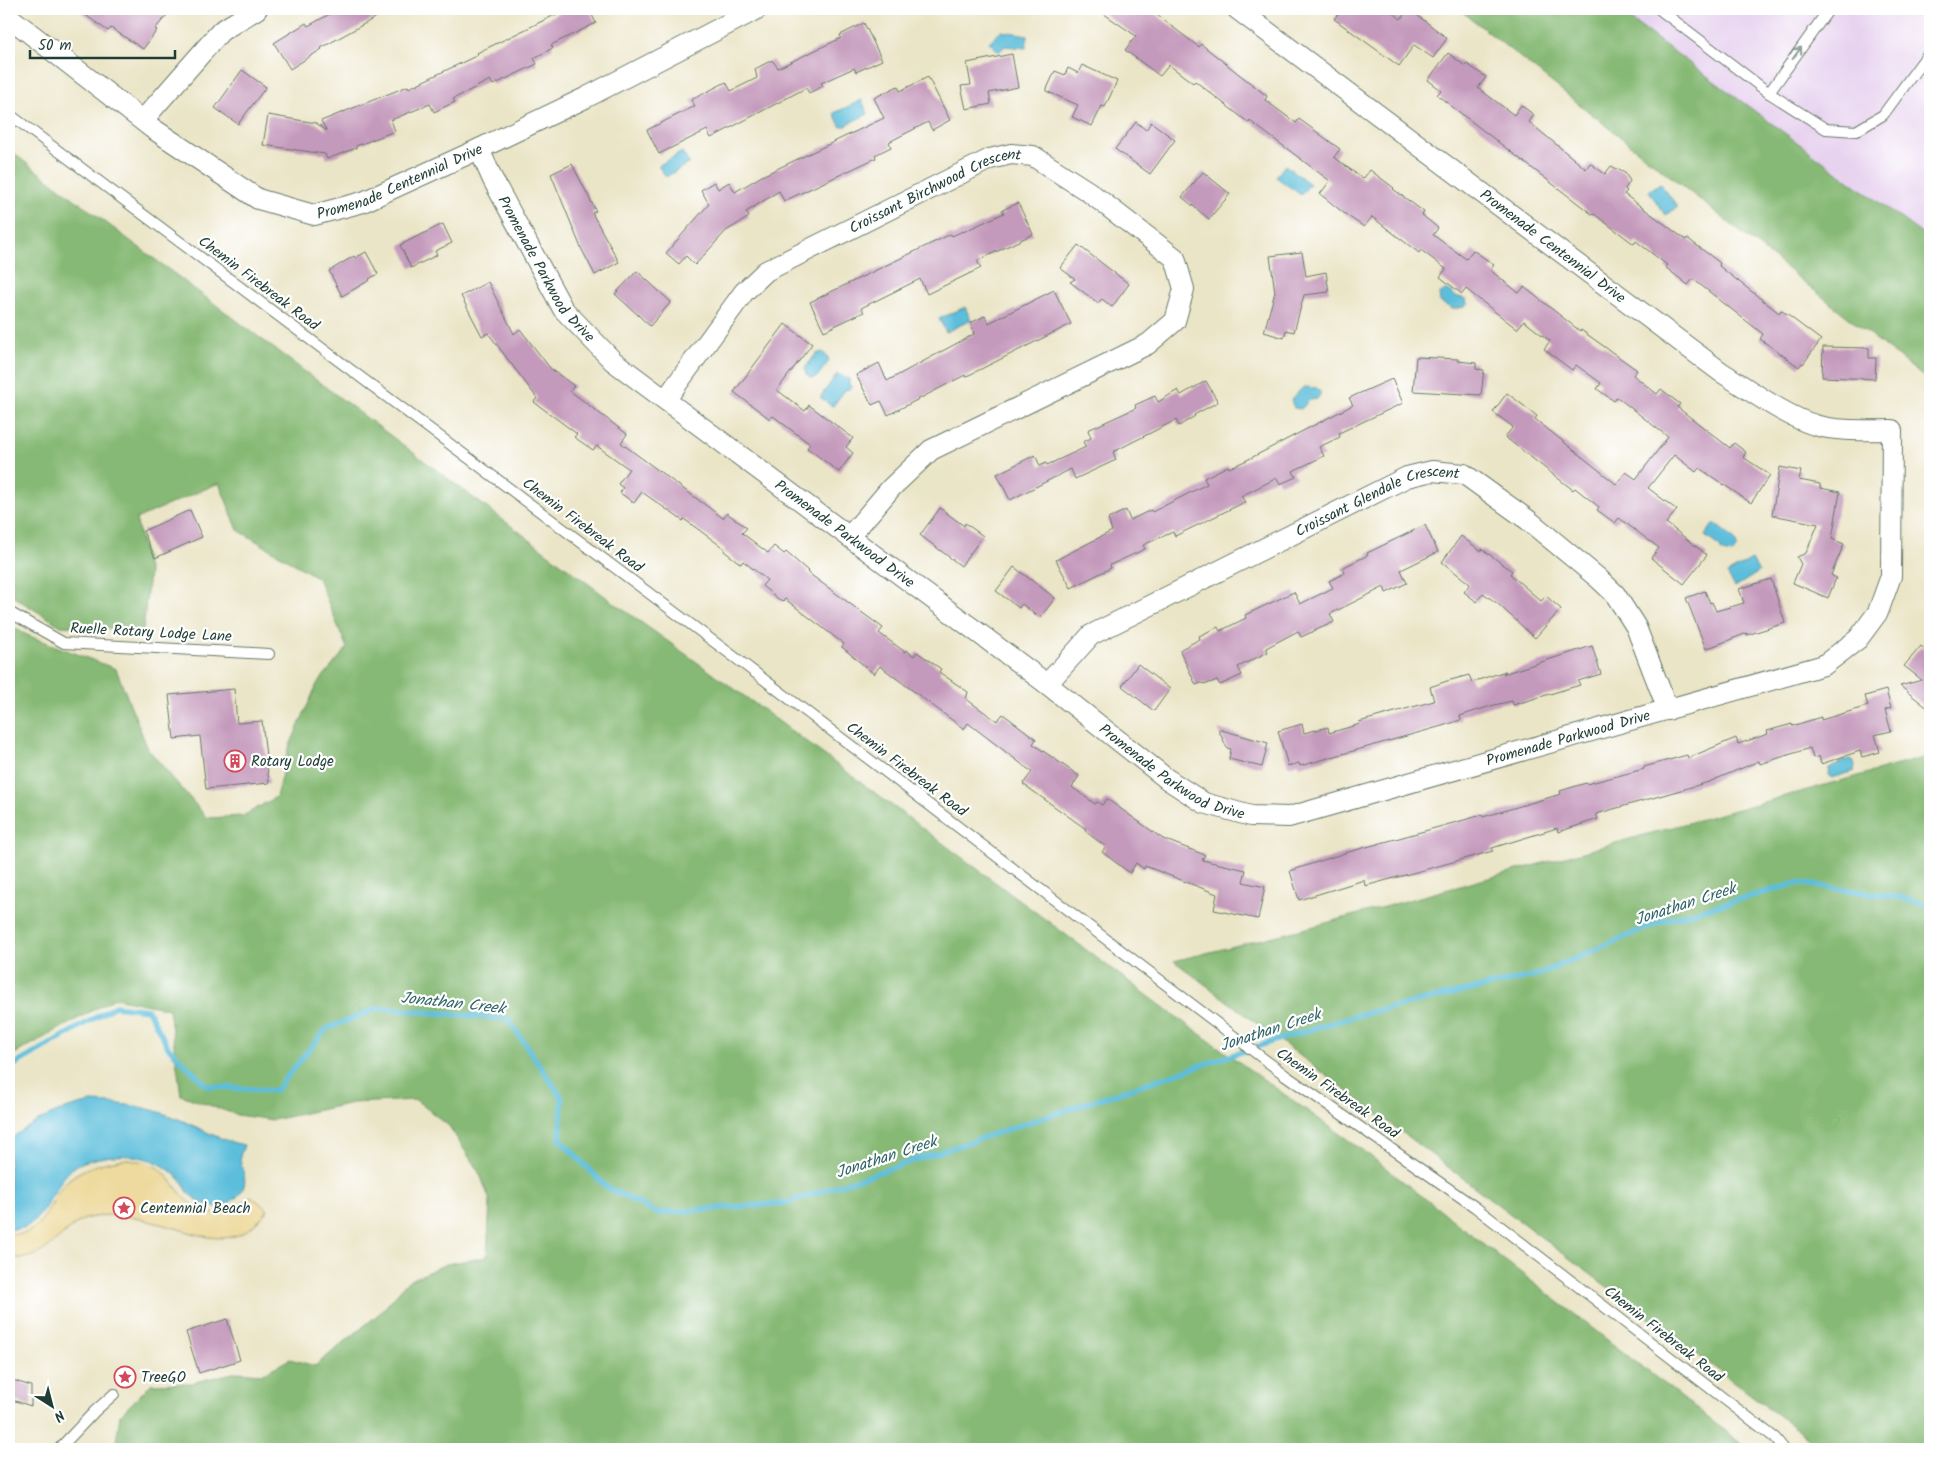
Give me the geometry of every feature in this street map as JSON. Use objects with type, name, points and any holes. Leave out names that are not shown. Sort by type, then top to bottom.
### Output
[{"type":"street","points":[[143,120],[221,31],[257,9]]},
{"type":"street","name":"Promenade Centennial Drive","points":[[9,17],[143,120],[258,199],[314,215],[363,202],[479,150],[585,98],[754,9]]},
{"type":"street","name":"Promenade Centennial Drive","points":[[1237,9],[1721,372],[1783,411],[1815,425],[1853,430],[1892,430]]},
{"type":"street","name":"Promenade Parkwood Drive","points":[[479,150],[493,180],[563,308],[613,361],[1047,684],[1167,779],[1204,803],[1251,816],[1289,816],[1824,665],[1858,639],[1878,612],[1892,576],[1892,430]]},
{"type":"street","name":"Croissant Birchwood Crescent","points":[[666,399],[744,292],[766,271],[990,159],[1011,154],[1033,156],[1089,192],[1175,258],[1184,289],[1175,321],[1148,344],[931,450],[891,488],[850,536]]},
{"type":"street","name":"Croissant Glendale Crescent","points":[[1047,684],[1091,635],[1406,477],[1432,471],[1464,474],[1528,520],[1615,594],[1636,627],[1668,710]]},
{"type":"lane","points":[[1660,9],[1769,92],[1826,129],[1856,131],[1883,115],[1930,51]]},
{"type":"lane","points":[[1769,92],[1829,9]]},
{"type":"lane","name":"Chemin Firebreak Road","points":[[9,114],[745,665],[1285,1075],[1475,1206],[1775,1438],[1784,1449]]},
{"type":"lane","name":"Ruelle Rotary Lodge Lane","points":[[9,612],[64,643],[269,654]]},
{"type":"lane","points":[[59,1449],[114,1394]]},
{"type":"shaded area","points":[[1532,9],[1930,9],[1930,291]]},
{"type":"green space","points":[[1459,9],[1616,9],[1930,240],[1930,382]]},
{"type":"green space","points":[[9,150],[610,600],[754,703],[1186,1024],[1365,1152],[1748,1449],[115,1449],[120,1415],[151,1384],[191,1383],[237,1372],[262,1374],[290,1359],[315,1366],[380,1313],[408,1281],[446,1264],[487,1257],[490,1201],[480,1174],[449,1126],[416,1100],[352,1103],[273,1120],[237,1115],[181,1095],[169,1009],[115,998],[9,1057],[9,625],[27,635],[116,669],[148,749],[207,818],[243,816],[276,797],[288,750],[317,684],[347,648],[318,578],[238,530],[219,483],[136,519],[149,573],[143,630],[61,626],[9,594]]},
{"type":"green space","points":[[1930,756],[1930,1449],[1823,1449],[1174,961],[1315,926]]},
{"type":"sand","name":"Centennial Beach","points":[[129,1159],[148,1163],[158,1168],[184,1197],[201,1210],[210,1213],[226,1212],[243,1203],[251,1196],[268,1210],[257,1223],[243,1233],[224,1238],[205,1236],[131,1217],[108,1215],[93,1217],[75,1224],[42,1252],[21,1258],[9,1257],[9,1233],[20,1234],[29,1231],[37,1225],[59,1191],[71,1177],[95,1166]]},
{"type":"water","points":[[1001,31],[1028,35],[1026,48],[1005,46],[999,52],[989,42]]},
{"type":"water","points":[[862,100],[868,114],[849,123],[847,126],[840,126],[834,113]]},
{"type":"water","points":[[682,152],[689,163],[666,177],[658,166]]},
{"type":"water","points":[[1285,165],[1310,184],[1301,195],[1276,177]]},
{"type":"water","points":[[1660,183],[1677,206],[1677,208],[1665,215],[1649,191]]},
{"type":"water","points":[[1447,289],[1455,296],[1466,299],[1467,304],[1465,307],[1453,309],[1440,302],[1439,294]]},
{"type":"water","points":[[965,307],[971,320],[946,332],[939,319]]},
{"type":"water","points":[[822,352],[829,361],[817,377],[811,378],[806,374],[805,368],[816,354]]},
{"type":"water","points":[[837,374],[849,379],[849,385],[852,387],[848,390],[846,389],[833,406],[821,398],[821,396]]},
{"type":"water","points":[[1304,387],[1317,388],[1320,395],[1317,399],[1310,400],[1301,409],[1294,408],[1291,400]]},
{"type":"water","points":[[1714,523],[1735,540],[1737,547],[1732,554],[1722,552],[1720,547],[1705,536]]},
{"type":"water","points":[[1752,560],[1759,572],[1735,587],[1727,574]]},
{"type":"water","points":[[1848,759],[1853,760],[1854,771],[1832,778],[1828,775],[1829,768]]},
{"type":"water","points":[[92,1102],[131,1105],[150,1109],[178,1119],[215,1136],[244,1145],[240,1156],[245,1178],[242,1191],[234,1200],[224,1205],[207,1205],[192,1196],[183,1182],[162,1165],[133,1156],[104,1157],[84,1162],[73,1168],[33,1222],[22,1228],[9,1229],[9,1140],[48,1116]]},
{"type":"building","points":[[77,9],[172,9],[155,29],[157,30],[143,49],[111,28],[108,31]]},
{"type":"building","points":[[339,9],[391,9],[321,48],[290,69],[274,43],[306,23],[308,26]]},
{"type":"building","points":[[567,9],[589,9],[596,23],[551,45],[553,48],[534,58],[537,64],[493,85],[490,80],[453,99],[455,102],[434,112],[430,104],[391,120],[395,131],[327,159],[325,154],[263,145],[268,115],[316,123],[327,131],[321,121],[408,86],[409,88]]},
{"type":"building","points":[[1097,9],[1149,9],[1199,47],[1201,44],[1267,96],[1265,100],[1296,123],[1299,119],[1340,149],[1334,157],[1363,179],[1370,170],[1424,212],[1422,215],[1438,228],[1433,235],[1466,259],[1473,250],[1494,265],[1490,270],[1519,293],[1524,287],[1580,331],[1637,370],[1633,375],[1657,394],[1661,389],[1680,404],[1677,407],[1730,448],[1734,443],[1746,452],[1743,457],[1770,475],[1751,503],[1699,468],[1696,472],[1674,455],[1648,488],[1677,510],[1666,523],[1707,555],[1684,584],[1651,558],[1659,548],[1619,518],[1615,523],[1597,510],[1599,507],[1575,488],[1573,490],[1505,437],[1513,427],[1493,412],[1507,393],[1537,416],[1535,419],[1616,484],[1626,472],[1636,479],[1668,437],[1617,397],[1614,401],[1597,389],[1601,383],[1576,365],[1572,370],[1544,349],[1550,341],[1524,321],[1517,329],[1466,289],[1462,294],[1440,277],[1446,269],[1421,250],[1419,253],[1372,217],[1364,227],[1345,214],[1320,194],[1330,181],[1250,121],[1249,123],[1195,81],[1193,83],[1169,65],[1160,76],[1125,50],[1136,36]]},
{"type":"building","points":[[1342,9],[1388,9],[1401,19],[1409,9],[1447,38],[1433,58],[1414,45],[1399,66],[1334,19]]},
{"type":"building","points":[[864,23],[882,60],[856,72],[854,68],[821,83],[823,86],[809,93],[806,88],[711,138],[707,130],[659,154],[647,130],[695,106],[691,100],[726,82],[731,91],[757,78],[755,69],[772,60],[778,68],[841,38],[840,35]]},
{"type":"building","points":[[1448,53],[1465,66],[1467,64],[1486,77],[1478,88],[1514,115],[1521,105],[1534,115],[1529,122],[1586,169],[1590,163],[1605,174],[1611,166],[1625,173],[1630,181],[1624,194],[1720,263],[1719,266],[1779,313],[1781,310],[1821,340],[1803,364],[1799,367],[1760,339],[1763,334],[1693,279],[1688,285],[1665,267],[1667,265],[1636,241],[1634,244],[1593,215],[1437,95],[1441,90],[1428,80]]},
{"type":"building","points":[[1012,54],[1018,87],[989,93],[991,104],[966,109],[961,86],[971,85],[967,63]]},
{"type":"building","points":[[1082,65],[1117,81],[1105,107],[1102,106],[1092,126],[1072,117],[1078,105],[1046,91],[1055,71],[1065,75],[1068,68],[1078,73]]},
{"type":"building","points":[[242,70],[266,87],[238,124],[215,108]]},
{"type":"building","points":[[928,77],[950,120],[932,130],[928,122],[889,142],[891,147],[875,155],[876,158],[784,201],[779,191],[746,212],[749,217],[726,231],[695,265],[686,256],[679,264],[666,253],[709,204],[701,190],[714,182],[718,189],[729,182],[735,192],[762,176],[884,118],[874,98],[898,86],[900,91]]},
{"type":"building","points":[[1136,122],[1146,130],[1151,122],[1175,140],[1150,174],[1115,149]]},
{"type":"building","points":[[572,164],[596,211],[592,213],[619,262],[595,275],[581,248],[551,174]]},
{"type":"building","points":[[1203,172],[1230,194],[1209,219],[1182,197]]},
{"type":"building","points":[[1018,203],[1033,234],[977,261],[981,268],[927,294],[920,279],[861,308],[864,312],[824,331],[810,302],[951,234],[952,236],[963,232],[1004,213],[1002,210]]},
{"type":"building","points":[[443,224],[452,243],[435,251],[437,255],[411,268],[400,245]]},
{"type":"building","points":[[1078,245],[1129,284],[1112,307],[1102,299],[1098,303],[1070,282],[1075,279],[1060,268]]},
{"type":"building","points":[[366,252],[378,274],[342,296],[329,271],[354,256],[355,258]]},
{"type":"building","points":[[1302,252],[1306,276],[1326,272],[1329,292],[1304,295],[1294,332],[1286,330],[1284,338],[1264,332],[1275,292],[1270,256]]},
{"type":"building","points":[[637,271],[671,302],[650,326],[615,294]]},
{"type":"building","points":[[488,282],[514,334],[520,329],[550,368],[574,386],[570,391],[627,434],[621,443],[723,518],[727,513],[747,528],[742,533],[768,553],[774,546],[784,554],[786,552],[807,572],[883,628],[879,633],[905,652],[906,650],[914,656],[917,652],[941,669],[939,672],[968,692],[966,699],[997,721],[1003,714],[1036,739],[1033,744],[1079,776],[1072,787],[1095,804],[1097,802],[1102,805],[1107,799],[1163,839],[1205,855],[1202,860],[1246,870],[1243,882],[1265,887],[1258,919],[1214,910],[1217,894],[1145,866],[1144,869],[1136,863],[1130,873],[1102,852],[1106,847],[1085,831],[1086,829],[1023,784],[1032,772],[968,723],[964,729],[880,666],[874,674],[842,647],[844,644],[785,599],[782,602],[762,586],[767,580],[743,561],[741,564],[724,551],[725,549],[684,519],[683,521],[642,492],[634,503],[620,493],[623,488],[618,484],[629,469],[597,446],[593,450],[574,437],[577,434],[534,402],[537,398],[488,333],[482,336],[461,296]]},
{"type":"building","points":[[1054,290],[1071,324],[965,377],[965,375],[888,415],[881,401],[872,405],[856,375],[879,363],[887,381],[974,334],[970,323],[985,316],[989,323]]},
{"type":"building","points":[[785,324],[812,344],[777,390],[805,411],[809,405],[853,438],[846,447],[853,453],[839,472],[807,448],[810,444],[773,416],[770,419],[734,392]]},
{"type":"building","points":[[1823,347],[1869,348],[1869,358],[1876,358],[1875,379],[1822,377]]},
{"type":"building","points":[[1416,357],[1458,359],[1458,361],[1476,363],[1476,369],[1484,370],[1481,395],[1413,391]]},
{"type":"building","points":[[1392,379],[1403,403],[1339,433],[1340,437],[1319,447],[1324,456],[1293,471],[1296,477],[1280,484],[1277,478],[1241,496],[1245,502],[1175,536],[1173,532],[1143,545],[1145,549],[1110,565],[1111,568],[1071,588],[1056,560],[1112,531],[1108,519],[1126,510],[1130,520],[1151,510],[1152,512],[1207,484],[1204,478],[1228,466],[1229,468],[1245,461],[1353,405],[1349,398]]},
{"type":"building","points":[[1206,381],[1218,402],[1194,415],[1179,426],[1176,420],[1113,452],[1116,460],[1075,479],[1071,469],[1010,500],[997,474],[1035,455],[1040,466],[1046,463],[1047,465],[1086,447],[1083,442],[1091,438],[1088,430],[1136,408],[1135,405],[1155,396],[1158,402],[1178,390],[1181,395]]},
{"type":"building","points":[[1780,467],[1801,471],[1799,480],[1820,484],[1820,488],[1840,492],[1832,539],[1844,544],[1831,575],[1836,578],[1828,598],[1793,583],[1801,564],[1797,557],[1806,553],[1818,524],[1772,515]]},
{"type":"building","points":[[940,508],[964,526],[965,523],[983,536],[961,566],[920,535]]},
{"type":"building","points":[[190,510],[202,537],[155,558],[143,531]]},
{"type":"building","points":[[1425,525],[1438,552],[1401,570],[1407,583],[1386,593],[1384,587],[1330,614],[1334,622],[1301,637],[1298,631],[1266,648],[1268,652],[1238,667],[1242,675],[1220,685],[1217,680],[1207,684],[1201,683],[1196,685],[1180,651],[1200,639],[1199,636],[1218,627],[1220,631],[1246,618],[1245,615],[1294,592],[1300,604],[1333,588],[1329,581],[1345,573],[1342,568],[1368,555],[1367,553]]},
{"type":"building","points":[[1461,536],[1512,571],[1510,574],[1541,601],[1546,596],[1561,609],[1535,638],[1483,593],[1477,602],[1464,592],[1470,584],[1442,562]]},
{"type":"building","points":[[1014,567],[1055,598],[1040,618],[1022,604],[1019,608],[996,591]]},
{"type":"building","points":[[1771,579],[1785,623],[1747,635],[1747,633],[1706,649],[1686,598],[1705,591],[1716,611],[1744,603],[1739,589]]},
{"type":"building","points":[[1592,646],[1601,674],[1578,681],[1580,685],[1513,705],[1512,701],[1494,705],[1460,716],[1461,720],[1442,726],[1300,766],[1299,763],[1288,766],[1278,731],[1302,724],[1304,733],[1328,727],[1329,733],[1360,724],[1359,722],[1434,701],[1430,687],[1447,681],[1469,675],[1472,682]]},
{"type":"building","points":[[1921,646],[1930,654],[1930,710],[1900,686],[1922,680],[1904,666]]},
{"type":"building","points":[[1138,664],[1170,689],[1154,711],[1122,686]]},
{"type":"building","name":"Rotary Lodge","points":[[234,689],[237,723],[262,721],[269,783],[206,789],[200,736],[174,739],[169,695]]},
{"type":"building","points":[[1886,690],[1891,708],[1885,710],[1891,731],[1875,735],[1880,752],[1862,757],[1860,751],[1821,764],[1819,756],[1813,758],[1810,748],[1760,764],[1759,761],[1709,782],[1596,814],[1598,819],[1558,832],[1557,828],[1492,848],[1493,851],[1365,886],[1364,880],[1299,900],[1290,871],[1345,853],[1482,815],[1483,817],[1561,794],[1560,791],[1586,783],[1644,769],[1644,767],[1687,755],[1688,758],[1736,738],[1738,744],[1768,734],[1767,731],[1821,717],[1821,720],[1868,706],[1865,696]]},
{"type":"building","points":[[1218,729],[1268,743],[1262,767],[1229,759],[1231,749],[1227,748]]},
{"type":"building","points":[[227,1319],[240,1360],[199,1373],[186,1332]]},
{"type":"building","points":[[9,1379],[31,1386],[31,1406],[9,1399]]},
{"type":"waterway","name":"Jonathan Creek","points":[[9,1068],[115,1006],[148,1010],[168,1047],[207,1086],[275,1091],[326,1029],[378,1008],[508,1019],[562,1098],[560,1139],[605,1186],[657,1213],[786,1203],[1274,1041],[1358,1015],[1537,975],[1662,921],[1798,883],[1905,898],[1930,907]]},
{"type":"place","name":"Rotary Lodge","points":[[235,761]]},
{"type":"place","name":"Centennial Beach","points":[[124,1208]]},
{"type":"place","name":"TreeGO","points":[[125,1377]]}]
